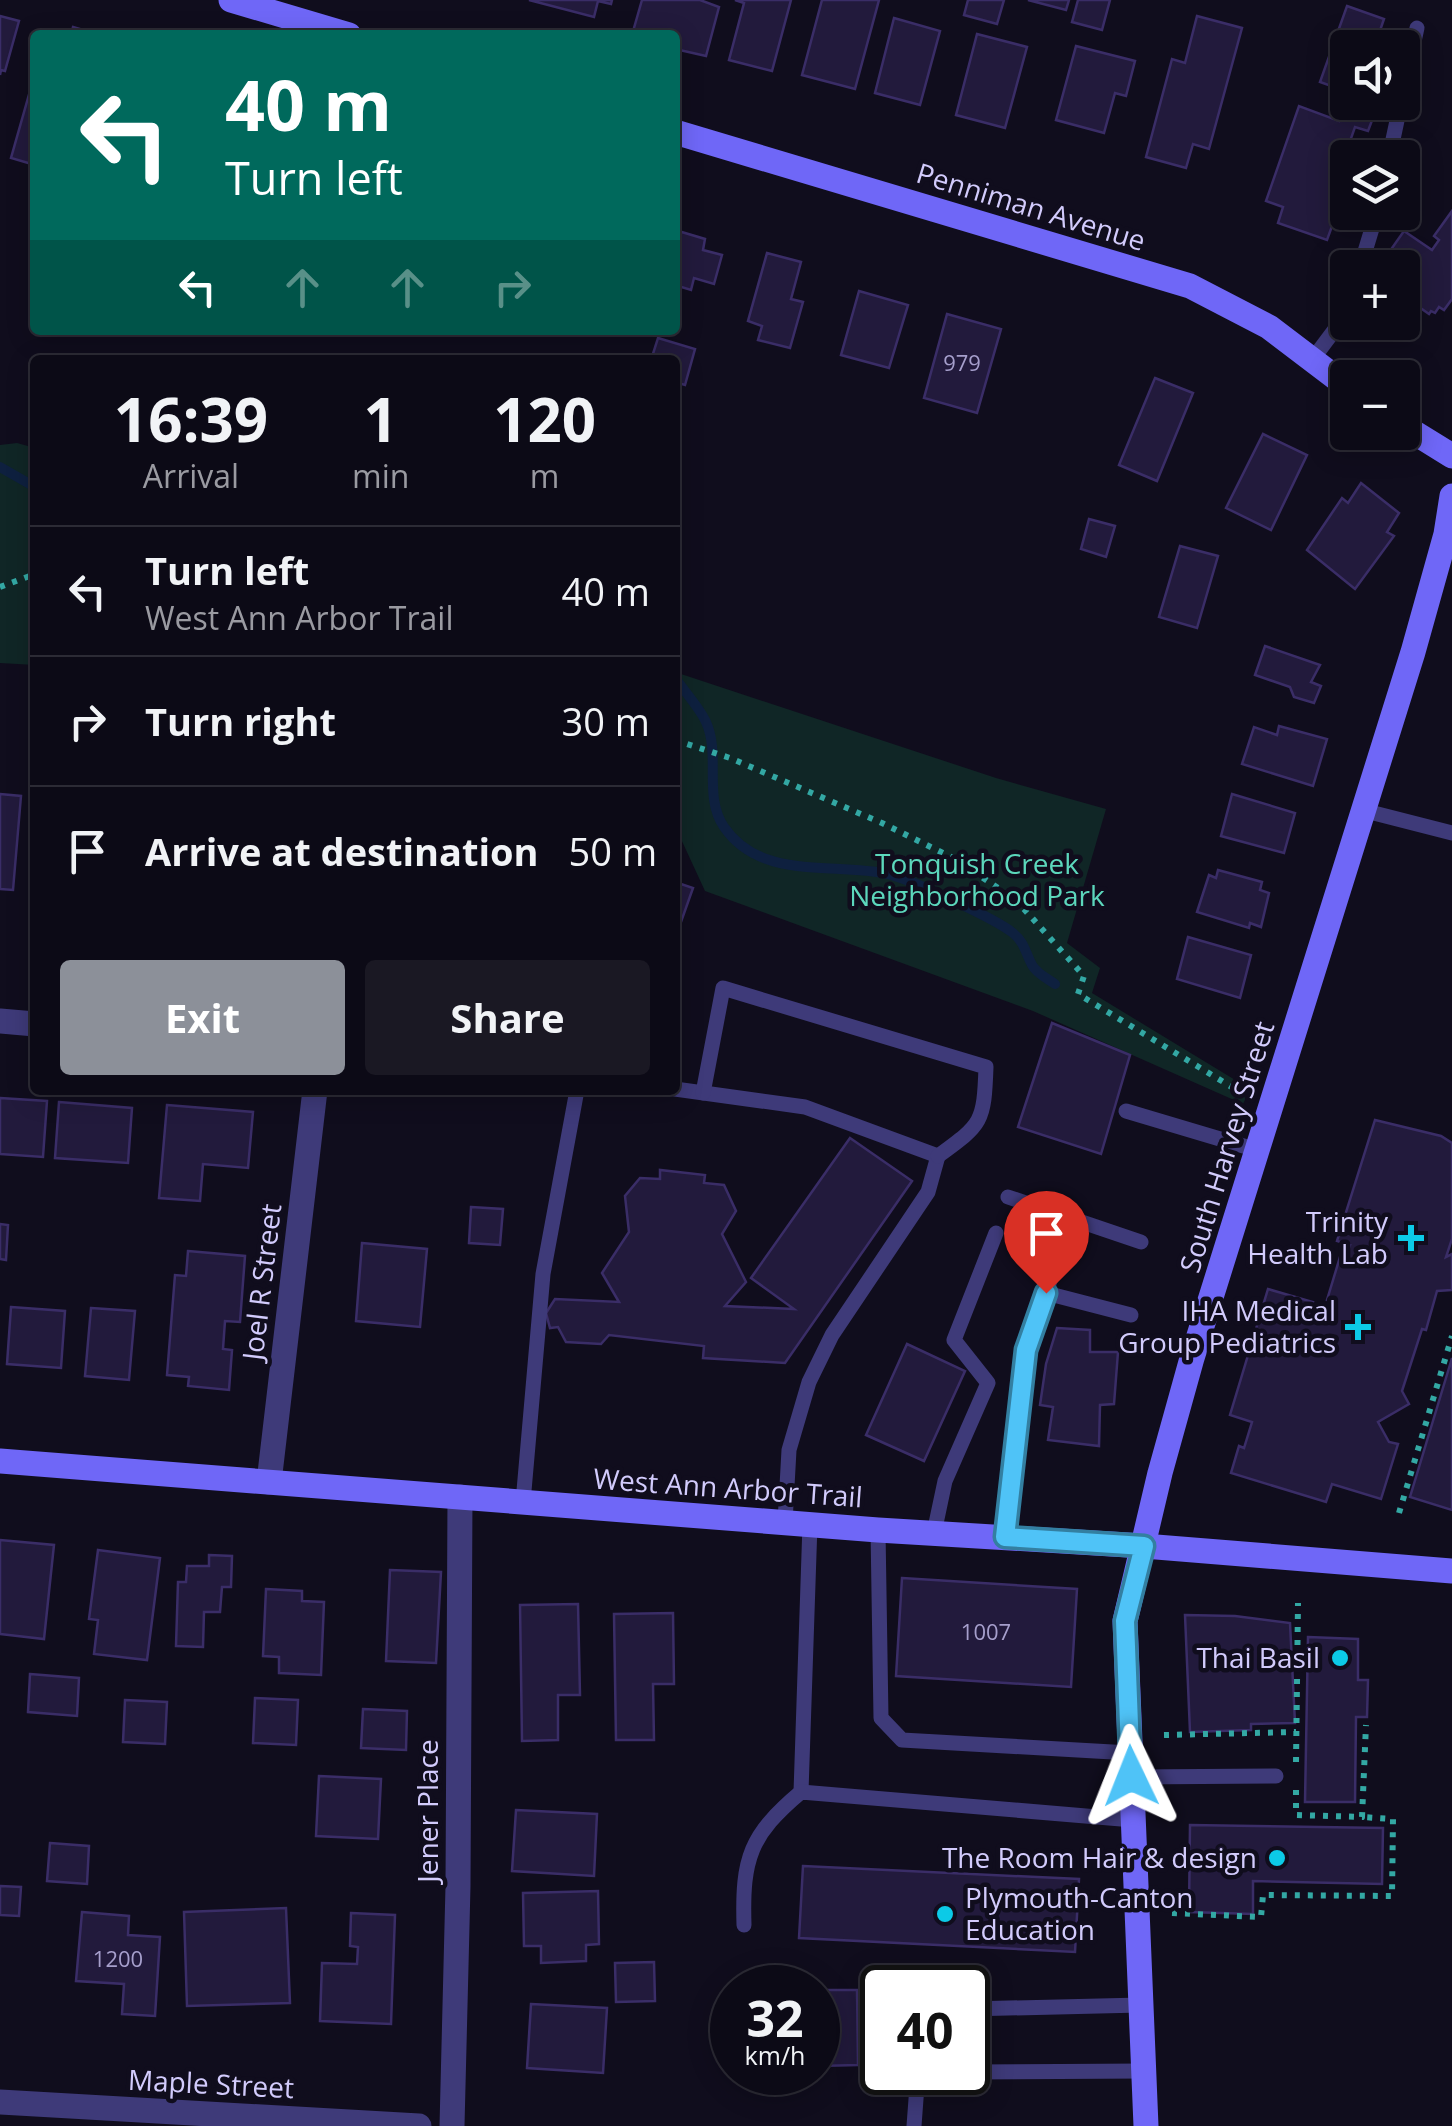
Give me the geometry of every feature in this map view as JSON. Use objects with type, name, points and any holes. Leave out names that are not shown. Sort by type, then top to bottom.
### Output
[{"type":"street","points":[[231,0],[331,30]]},
{"type":"street","name":"Penniman Avenue","points":[[680,133],[1190,286],[1270,327],[1330,374]]},
{"type":"street","points":[[1420,436],[1452,456]]},
{"type":"street","name":"South Harvey Street","points":[[1146,2126],[1125,1621],[1192,1358],[1413,652],[1446,534],[1452,496]]},
{"type":"street","points":[[0,1021],[30,1024]]},
{"type":"street","name":"Joel R Street","points":[[269,1482],[315,1095]]},
{"type":"street","name":"West Ann Arbor Trail","points":[[0,1461],[1452,1571]]},
{"type":"street","name":"Jener Place","points":[[452,2126],[460,1497]]},
{"type":"street","name":"Maple Street","points":[[0,2102],[55,2116],[419,2126]]},
{"type":"lane","points":[[1312,360],[1330,336]]},
{"type":"lane","points":[[1362,810],[1452,832]]},
{"type":"lane","points":[[703,1093],[722,988],[986,1067],[985,1097],[976,1128],[938,1156],[928,1192],[832,1335],[810,1382],[789,1450],[798,1523],[802,1792]]},
{"type":"lane","points":[[680,1090],[805,1108],[938,1156]]},
{"type":"lane","points":[[523,1502],[543,1274],[576,1095]]},
{"type":"lane","points":[[1126,1111],[1258,1150]]},
{"type":"lane","points":[[1008,1198],[1141,1242]]},
{"type":"lane","points":[[1005,1537],[1026,1350],[1072,1222]]},
{"type":"lane","points":[[934,1533],[945,1481],[988,1383],[954,1340],[996,1233]]},
{"type":"lane","points":[[1046,1293],[1131,1315]]},
{"type":"lane","points":[[878,1530],[881,1718],[902,1740],[1276,1776]]},
{"type":"lane","points":[[744,1925],[743,1887],[755,1840],[769,1819],[802,1792],[1133,1820]]},
{"type":"lane","points":[[990,2008],[1141,2005]]},
{"type":"lane","points":[[990,2072],[1144,2071]]},
{"type":"lane","points":[[914,2126],[916,2095]]},
{"type":"path","points":[[0,587],[30,576]]},
{"type":"path","points":[[680,741],[730,758],[950,856],[1015,900],[1084,976],[1078,994],[1236,1092],[1272,1107]]},
{"type":"path","points":[[1399,1512],[1452,1336]]},
{"type":"path","points":[[1296,1766],[1298,1604]]},
{"type":"path","points":[[1362,1816],[1366,1725]]},
{"type":"path","points":[[1164,1735],[1296,1732]]},
{"type":"path","points":[[1172,1914],[1261,1918],[1263,1895],[1392,1896],[1393,1819],[1296,1815],[1296,1782]]},
{"type":"green space","points":[[0,445],[30,447],[30,665],[0,663]]},
{"type":"green space","name":"Tonquish Creek Neighborhood Park","points":[[680,674],[996,778],[1106,809],[1067,943],[1100,968],[1092,993],[1250,1089],[1243,1104],[1033,1011],[705,891],[680,837]]},
{"type":"building","points":[[529,0],[612,0],[611,4],[598,1],[594,17]]},
{"type":"building","points":[[642,0],[700,0],[719,7],[706,56],[680,50],[680,30],[633,30]]},
{"type":"building","points":[[735,0],[791,0],[772,71],[729,60],[744,3]]},
{"type":"building","points":[[822,0],[879,0],[855,89],[802,75]]},
{"type":"building","points":[[968,0],[1004,0],[997,24],[964,15]]},
{"type":"building","points":[[1028,0],[1069,0],[1066,10]]},
{"type":"building","points":[[1078,0],[1110,0],[1102,30],[1072,22]]},
{"type":"building","points":[[1347,6],[1384,19],[1380,30],[1338,30]]},
{"type":"building","points":[[0,16],[19,21],[5,71],[1,70],[0,75]]},
{"type":"building","points":[[1197,16],[1242,28],[1209,149],[1193,144],[1186,168],[1146,157],[1172,59],[1185,63]]},
{"type":"building","points":[[894,18],[940,31],[920,105],[875,93]]},
{"type":"building","points":[[977,34],[1027,47],[1005,128],[956,115]]},
{"type":"building","points":[[1076,46],[1135,61],[1126,96],[1115,93],[1104,133],[1056,120]]},
{"type":"building","points":[[1330,54],[1330,86],[1320,82]]},
{"type":"building","points":[[30,91],[30,164],[11,158]]},
{"type":"building","points":[[1299,106],[1339,121],[1372,120],[1368,131],[1355,127],[1350,140],[1330,140],[1331,230],[1327,240],[1278,223],[1283,207],[1266,201]]},
{"type":"building","points":[[1452,211],[1452,299],[1444,310],[1439,307],[1429,314],[1420,308],[1420,250],[1391,250],[1404,231],[1432,250],[1439,240],[1434,236]]},
{"type":"building","points":[[680,232],[705,239],[703,250],[722,255],[714,284],[694,278],[691,290],[680,287]]},
{"type":"building","points":[[767,253],[801,262],[791,299],[803,302],[790,348],[758,340],[762,326],[748,321]]},
{"type":"building","points":[[859,291],[908,305],[889,368],[841,355]]},
{"type":"building","points":[[947,314],[1001,329],[977,413],[924,398]]},
{"type":"building","points":[[658,338],[695,349],[685,385],[680,384],[680,355],[653,355]]},
{"type":"building","points":[[1155,378],[1193,393],[1157,481],[1119,465]]},
{"type":"building","points":[[1263,434],[1307,455],[1271,530],[1226,508]]},
{"type":"building","points":[[1361,483],[1399,513],[1387,532],[1394,536],[1355,589],[1307,550],[1342,498],[1348,503]]},
{"type":"building","points":[[1089,519],[1115,526],[1106,557],[1081,549]]},
{"type":"building","points":[[1180,546],[1218,556],[1197,628],[1159,617]]},
{"type":"building","points":[[1265,646],[1320,665],[1311,682],[1321,686],[1314,703],[1294,697],[1290,687],[1255,675]]},
{"type":"building","points":[[1279,726],[1327,739],[1313,786],[1242,764],[1254,727],[1277,735]]},
{"type":"building","points":[[0,794],[21,796],[13,890],[0,889]]},
{"type":"building","points":[[1232,794],[1295,813],[1284,853],[1221,836]]},
{"type":"building","points":[[1218,870],[1262,882],[1260,890],[1269,893],[1261,927],[1250,923],[1249,928],[1197,912],[1209,875],[1216,878]]},
{"type":"building","points":[[680,884],[693,888],[680,922]]},
{"type":"building","points":[[1188,937],[1251,955],[1240,998],[1177,979]]},
{"type":"building","points":[[1052,1023],[1130,1055],[1101,1154],[1018,1127]]},
{"type":"building","points":[[0,1098],[47,1101],[43,1157],[0,1154]]},
{"type":"building","points":[[59,1102],[132,1108],[128,1163],[55,1158]]},
{"type":"building","points":[[167,1105],[253,1112],[248,1168],[203,1164],[200,1201],[159,1198]]},
{"type":"building","points":[[1375,1120],[1441,1136],[1452,1143],[1452,1239],[1446,1257],[1452,1254],[1452,1290],[1437,1291],[1426,1330],[1422,1329],[1402,1391],[1409,1404],[1378,1422],[1389,1442],[1398,1444],[1381,1499],[1332,1484],[1326,1502],[1231,1473],[1252,1422],[1230,1415],[1268,1289],[1313,1302],[1311,1311],[1328,1316],[1333,1302],[1327,1300],[1340,1257],[1345,1259],[1350,1245],[1337,1241]]},
{"type":"building","points":[[850,1138],[912,1181],[785,1363],[703,1358],[704,1346],[609,1335],[601,1344],[566,1342],[558,1327],[550,1328],[546,1313],[555,1299],[619,1302],[602,1273],[629,1232],[625,1196],[640,1178],[660,1179],[660,1170],[705,1175],[704,1183],[724,1185],[736,1211],[722,1234],[746,1282],[725,1306],[794,1309],[751,1278]]},
{"type":"building","points":[[471,1207],[503,1209],[500,1245],[469,1243]]},
{"type":"building","points":[[0,1224],[8,1225],[6,1260],[0,1259]]},
{"type":"building","points":[[362,1243],[427,1249],[420,1327],[356,1321]]},
{"type":"building","points":[[188,1251],[245,1256],[240,1322],[225,1321],[223,1349],[232,1350],[229,1390],[188,1386],[189,1377],[167,1375],[175,1275],[186,1276]]},
{"type":"building","points":[[11,1307],[65,1311],[61,1368],[7,1364]]},
{"type":"building","points":[[91,1308],[135,1311],[129,1380],[85,1376]]},
{"type":"building","points":[[1057,1328],[1090,1330],[1090,1352],[1118,1352],[1114,1404],[1100,1405],[1099,1446],[1048,1440],[1053,1407],[1040,1405]]},
{"type":"building","points":[[907,1344],[965,1371],[924,1461],[866,1435]]},
{"type":"building","points":[[1452,1358],[1452,1510],[1410,1497]]},
{"type":"building","points":[[0,1540],[54,1545],[44,1639],[0,1634]]},
{"type":"building","points":[[98,1550],[160,1558],[147,1660],[94,1654],[98,1620],[89,1619]]},
{"type":"building","points":[[209,1555],[232,1556],[231,1587],[222,1587],[220,1612],[204,1612],[203,1647],[176,1646],[178,1582],[186,1582],[187,1566],[209,1566]]},
{"type":"building","points":[[390,1570],[441,1572],[436,1663],[386,1661]]},
{"type":"building","points":[[902,1578],[1077,1589],[1071,1687],[896,1676]]},
{"type":"building","points":[[266,1589],[302,1591],[302,1601],[324,1602],[321,1675],[279,1673],[279,1657],[263,1656]]},
{"type":"building","points":[[578,1604],[580,1695],[558,1695],[558,1740],[522,1741],[520,1605]]},
{"type":"building","points":[[673,1613],[674,1684],[653,1684],[654,1740],[616,1740],[614,1614]]},
{"type":"building","points":[[1185,1615],[1290,1623],[1295,1723],[1251,1724],[1251,1730],[1190,1732]]},
{"type":"building","points":[[1308,1637],[1358,1639],[1358,1680],[1368,1680],[1367,1717],[1356,1717],[1355,1802],[1305,1802]]},
{"type":"building","points":[[30,1674],[79,1678],[77,1716],[28,1712]]},
{"type":"building","points":[[255,1698],[298,1700],[296,1745],[253,1743]]},
{"type":"building","points":[[125,1700],[167,1702],[165,1744],[123,1742]]},
{"type":"building","points":[[363,1709],[407,1711],[406,1750],[361,1748]]},
{"type":"building","points":[[319,1776],[381,1779],[378,1839],[316,1836]]},
{"type":"building","points":[[516,1810],[597,1814],[594,1876],[512,1871]]},
{"type":"building","points":[[1190,1825],[1383,1828],[1382,1884],[1253,1881],[1253,1914],[1189,1912]]},
{"type":"building","points":[[50,1843],[89,1846],[87,1884],[47,1881]]},
{"type":"building","points":[[803,1866],[1079,1879],[1075,1952],[799,1938]]},
{"type":"building","points":[[0,1886],[21,1887],[19,1916],[0,1915]]},
{"type":"building","points":[[598,1891],[599,1944],[586,1945],[586,1961],[541,1963],[541,1946],[524,1946],[523,1893]]},
{"type":"building","points":[[286,1908],[290,2003],[187,2006],[184,1912]]},
{"type":"building","points":[[82,1912],[129,1916],[128,1935],[160,1937],[155,2016],[122,2014],[124,1984],[76,1981]]},
{"type":"building","points":[[351,1913],[395,1915],[391,2024],[320,2021],[322,1963],[357,1964],[358,1947],[350,1946]]},
{"type":"building","points":[[654,1962],[655,2001],[616,2002],[615,1963]]},
{"type":"building","points":[[840,1990],[857,1990],[858,2065],[840,2065]]},
{"type":"building","points":[[531,2004],[607,2008],[603,2073],[527,2068]]},
{"type":"waterway","points":[[0,467],[30,484]]},
{"type":"waterway","points":[[680,684],[706,722],[712,748],[714,802],[724,827],[739,844],[778,862],[888,874],[933,891],[1013,933],[1034,968],[1055,984]]},
{"type":"place","name":"Trinity Health Lab","points":[[1411,1238]]},
{"type":"place","name":"IHA Medical Group Pediatrics","points":[[1358,1327]]},
{"type":"place","name":"Thai Basil","points":[[1340,1658]]},
{"type":"place","name":"The Room Hair & design","points":[[1277,1858]]},
{"type":"place","name":"Plymouth-Canton Education","points":[[945,1914]]},
{"type":"route","points":[[1046,1293],[1026,1350],[1005,1537],[1144,1546],[1125,1621],[1131,1776]]}]
